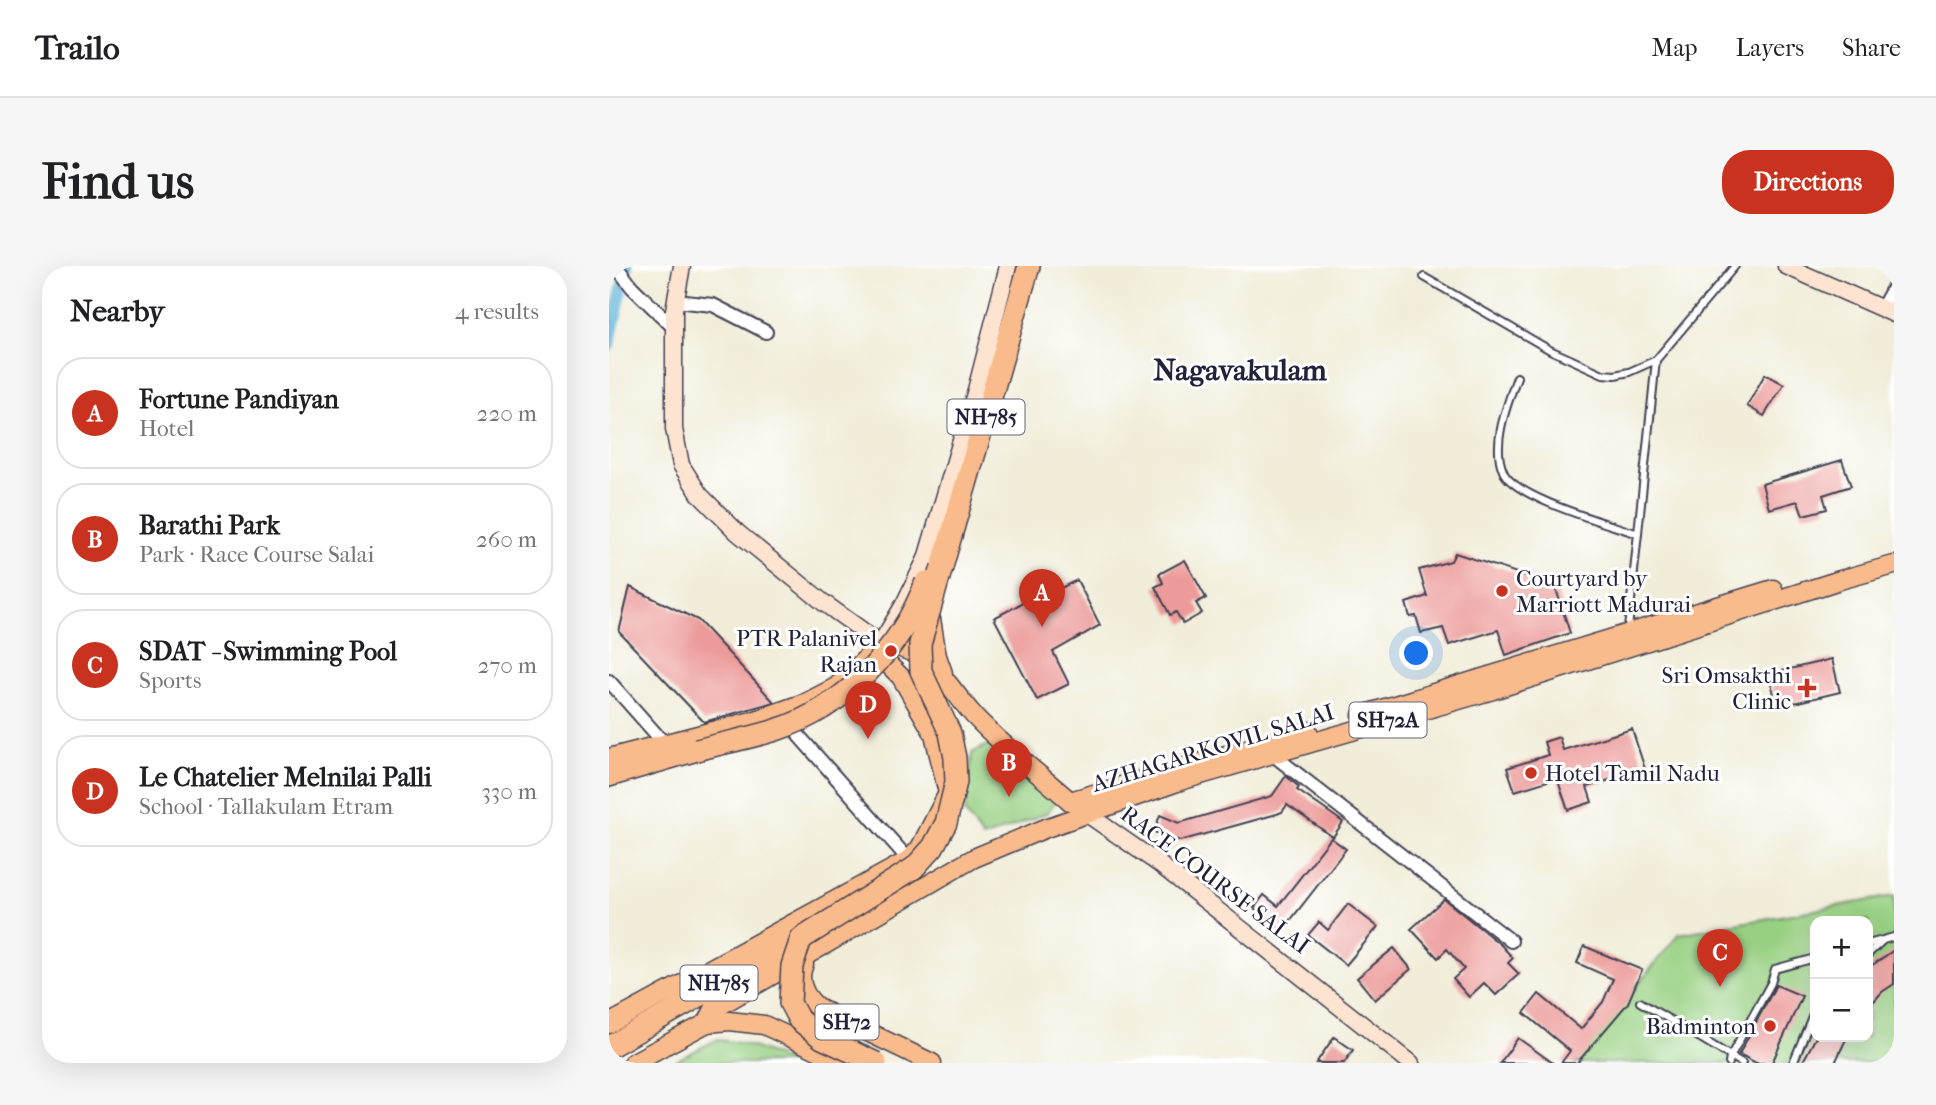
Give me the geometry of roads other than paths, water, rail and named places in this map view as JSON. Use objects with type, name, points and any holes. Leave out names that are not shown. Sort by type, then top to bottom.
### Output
[{"type":"highway","name":"NH785","points":[[609,776],[777,729],[811,715],[841,698],[882,656],[905,624],[922,592],[934,560],[1016,266]]},
{"type":"highway","name":"NH785","points":[[609,1047],[804,946],[914,868],[933,847],[946,823],[956,782],[955,758],[950,733],[921,671],[920,644],[1029,266]]},
{"type":"highway","name":"NH785","points":[[804,946],[792,966],[789,985],[790,1003],[799,1020],[822,1038],[876,1063]]},
{"type":"main road","name":"AZHAGARKOVIL SALAI","points":[[632,1063],[708,1023],[715,1009],[804,946],[893,903],[974,858],[1060,822],[1180,781],[1493,690],[1629,640],[1894,553]]},
{"type":"main road","name":"AZHAGARKOVIL SALAI","points":[[1070,801],[1894,565]]},
{"type":"main road","points":[[931,619],[937,656],[946,681]]},
{"type":"main road","points":[[881,648],[900,658],[902,647]]},
{"type":"main road","name":"RACE COURSE SALAI","points":[[902,647],[918,653],[946,681],[960,702],[980,723],[1070,801]]},
{"type":"main road","points":[[609,758],[755,720],[807,702],[836,687],[881,648]]},
{"type":"main road","points":[[609,1024],[909,860],[920,848],[948,793],[934,734],[881,648]]},
{"type":"main road","points":[[1060,822],[1070,801]]},
{"type":"main road","name":"SH72","points":[[804,946],[800,971],[807,999],[818,1008],[932,1063]]},
{"type":"main road","name":"SH72","points":[[708,1023],[729,1021],[764,1025],[845,1063]]},
{"type":"street","points":[[616,266],[632,287],[675,329]]},
{"type":"street","points":[[681,266],[676,301],[674,429],[681,464],[701,495],[738,533],[881,648],[926,559],[976,390],[1008,266]]},
{"type":"street","points":[[902,647],[925,631],[951,565],[1037,266]]},
{"type":"street","points":[[1786,266],[1888,311],[1894,286]]},
{"type":"street","points":[[676,301],[713,305],[766,332]]},
{"type":"street","points":[[609,681],[664,743]]},
{"type":"street","points":[[799,736],[909,860]]},
{"type":"street","points":[[1272,754],[1511,941]]},
{"type":"street","name":"RACE COURSE SALAI","points":[[1070,801],[1159,864],[1411,1063]]},
{"type":"lane","points":[[1424,277],[1519,334],[1603,374],[1615,375],[1656,360],[1735,266]]},
{"type":"lane","points":[[1629,640],[1656,360]]},
{"type":"lane","points":[[1517,377],[1502,418],[1500,456],[1503,473],[1527,495],[1638,534]]},
{"type":"lane","points":[[1873,943],[1894,937]]},
{"type":"lane","points":[[1873,949],[1883,940]]},
{"type":"lane","points":[[1730,1060],[1771,983],[1775,970],[1810,960]]},
{"type":"lane","points":[[1640,1002],[1730,1060],[1742,1063]]},
{"type":"lane","points":[[1793,1063],[1810,1021]]},
{"type":"waterway","points":[[609,346],[627,266]]},
{"type":"place","name":"Courtyard by Marriott Madurai","points":[[1502,591]]},
{"type":"place","name":"Fortune Pandiyan","points":[[1042,627]]},
{"type":"place","name":"PTR Palanivel Rajan","points":[[891,651]]},
{"type":"place","name":"Sri Omsakthi Clinic","points":[[1807,688]]},
{"type":"place","name":"Le Chatelier Melnilai Palli","points":[[868,739]]},
{"type":"place","name":"Hotel Tamil Nadu","points":[[1531,773]]},
{"type":"place","name":"Barathi Park","points":[[1009,797]]},
{"type":"place","name":"SDAT - Swimming Pool","points":[[1720,987]]},
{"type":"place","name":"Badminton","points":[[1770,1026]]},
{"type":"district","name":"Nagavakulam","points":[[1240,370]]}]
